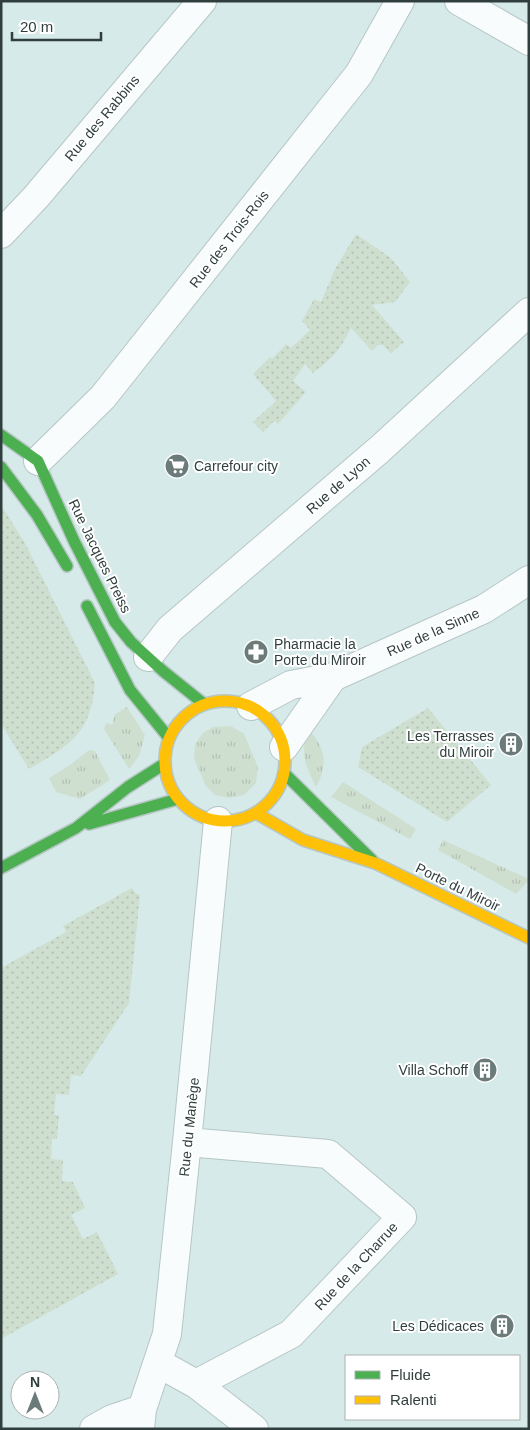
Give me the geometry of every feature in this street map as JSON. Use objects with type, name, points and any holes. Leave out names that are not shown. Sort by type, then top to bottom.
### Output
[{"type":"main road","points":[[1,435],[38,461]]},
{"type":"main road","name":"Rue Jacques Preiss","points":[[38,461],[74,541],[115,622],[131,642],[204,704]]},
{"type":"main road","points":[[1,468],[25,496],[51,535],[73,578]]},
{"type":"main road","points":[[82,595],[130,690],[169,738]]},
{"type":"main road","name":"Porte du Miroir","points":[[228,700],[250,706],[266,716],[278,730],[284,760],[279,789],[269,802],[256,813],[241,819],[218,821],[208,819],[191,811],[178,800],[168,783],[164,764],[169,738],[183,717],[204,704],[228,700]]},
{"type":"main road","name":"Porte du Miroir","points":[[284,760],[375,863]]},
{"type":"main road","points":[[1,868],[76,828],[128,787],[164,764]]},
{"type":"main road","points":[[76,828],[178,800]]},
{"type":"main road","name":"Porte du Miroir","points":[[256,813],[303,840],[375,863],[529,938]]},
{"type":"street","name":"Rue des Rabbins","points":[[1,234],[36,197],[202,1]]},
{"type":"street","name":"Rue des Trois-Rois","points":[[38,461],[103,398],[350,86],[359,74],[400,1]]},
{"type":"street","points":[[459,1],[529,41]]},
{"type":"street","name":"Rue de Lyon","points":[[148,657],[170,629],[380,449],[529,312]]},
{"type":"street","name":"Rue de la Sinne","points":[[250,706],[292,684],[333,677],[484,609],[529,580]]},
{"type":"street","points":[[284,760],[333,677]]},
{"type":"street","name":"Rue du Manège","points":[[141,1419],[167,1334],[218,821]]},
{"type":"street","name":"Rue de la Charrue","points":[[187,1142],[328,1154],[402,1217],[291,1334],[196,1384]]},
{"type":"street","points":[[158,1363],[196,1384],[254,1429]]},
{"type":"street","points":[[94,1429],[112,1420],[141,1419]]},
{"type":"green space","points":[[356,234],[391,258],[410,282],[395,302],[372,305],[404,342],[391,353],[383,345],[378,345],[372,351],[351,328],[335,353],[320,368],[313,373],[305,364],[293,381],[306,392],[278,424],[274,421],[263,432],[253,422],[276,401],[253,374],[270,357],[272,359],[286,344],[291,348],[310,330],[302,321],[314,299],[321,302],[335,269]]},
{"type":"green space","points":[[1,505],[25,543],[95,683],[89,715],[76,736],[56,753],[29,769],[1,724]]},
{"type":"green space","points":[[127,707],[145,735],[139,756],[129,769],[104,729],[106,723],[112,725],[115,714]]},
{"type":"green space","points":[[428,708],[491,785],[447,822],[358,767],[362,747]]},
{"type":"green space","points":[[231,726],[244,734],[258,767],[256,783],[244,795],[228,798],[215,795],[206,786],[194,759],[195,744],[203,733],[213,727]]},
{"type":"green space","points":[[308,729],[318,742],[324,763],[323,771],[316,787],[309,772],[304,752]]},
{"type":"green space","points":[[89,750],[95,751],[110,780],[80,799],[56,792],[49,778]]},
{"type":"green space","points":[[343,782],[416,829],[410,839],[331,797]]},
{"type":"green space","points":[[443,840],[529,880],[516,894],[438,850]]},
{"type":"green space","points":[[132,888],[135,893],[140,895],[129,1003],[81,1076],[71,1075],[69,1095],[56,1094],[54,1115],[59,1115],[57,1139],[52,1139],[51,1159],[63,1160],[62,1181],[73,1182],[85,1208],[71,1215],[83,1239],[97,1232],[118,1274],[1,1339],[1,968],[66,932],[63,926]]},
{"type":"traffic: fast","points":[[1,435],[38,461],[74,541],[115,622],[131,642],[204,704]]},
{"type":"traffic: fast","points":[[1,467],[37,515],[67,566]]},
{"type":"traffic: fast","points":[[87,606],[130,690],[169,738]]},
{"type":"traffic: fast","points":[[1,868],[76,828],[128,787],[164,764]]},
{"type":"traffic: fast","points":[[284,773],[372,860]]},
{"type":"traffic: fast","points":[[89,824],[178,799]]},
{"type":"traffic: slow","points":[[225,701],[248,705],[268,718],[281,738],[285,761],[281,784],[268,804],[248,817],[225,821],[202,817],[182,804],[169,784],[165,761],[169,738],[182,718],[202,705],[225,701]]},
{"type":"traffic: slow","points":[[256,813],[303,840],[375,863],[529,938]]},
{"type":"place","name":"Carrefour city","points":[[177,466]]},
{"type":"place","name":"Pharmacie la Porte du Miroir","points":[[256,652]]},
{"type":"place","name":"Les Terrasses du Miroir","points":[[511,744]]},
{"type":"place","name":"Villa Schoff","points":[[485,1070]]},
{"type":"place","name":"Les Dédicaces","points":[[502,1326]]}]
